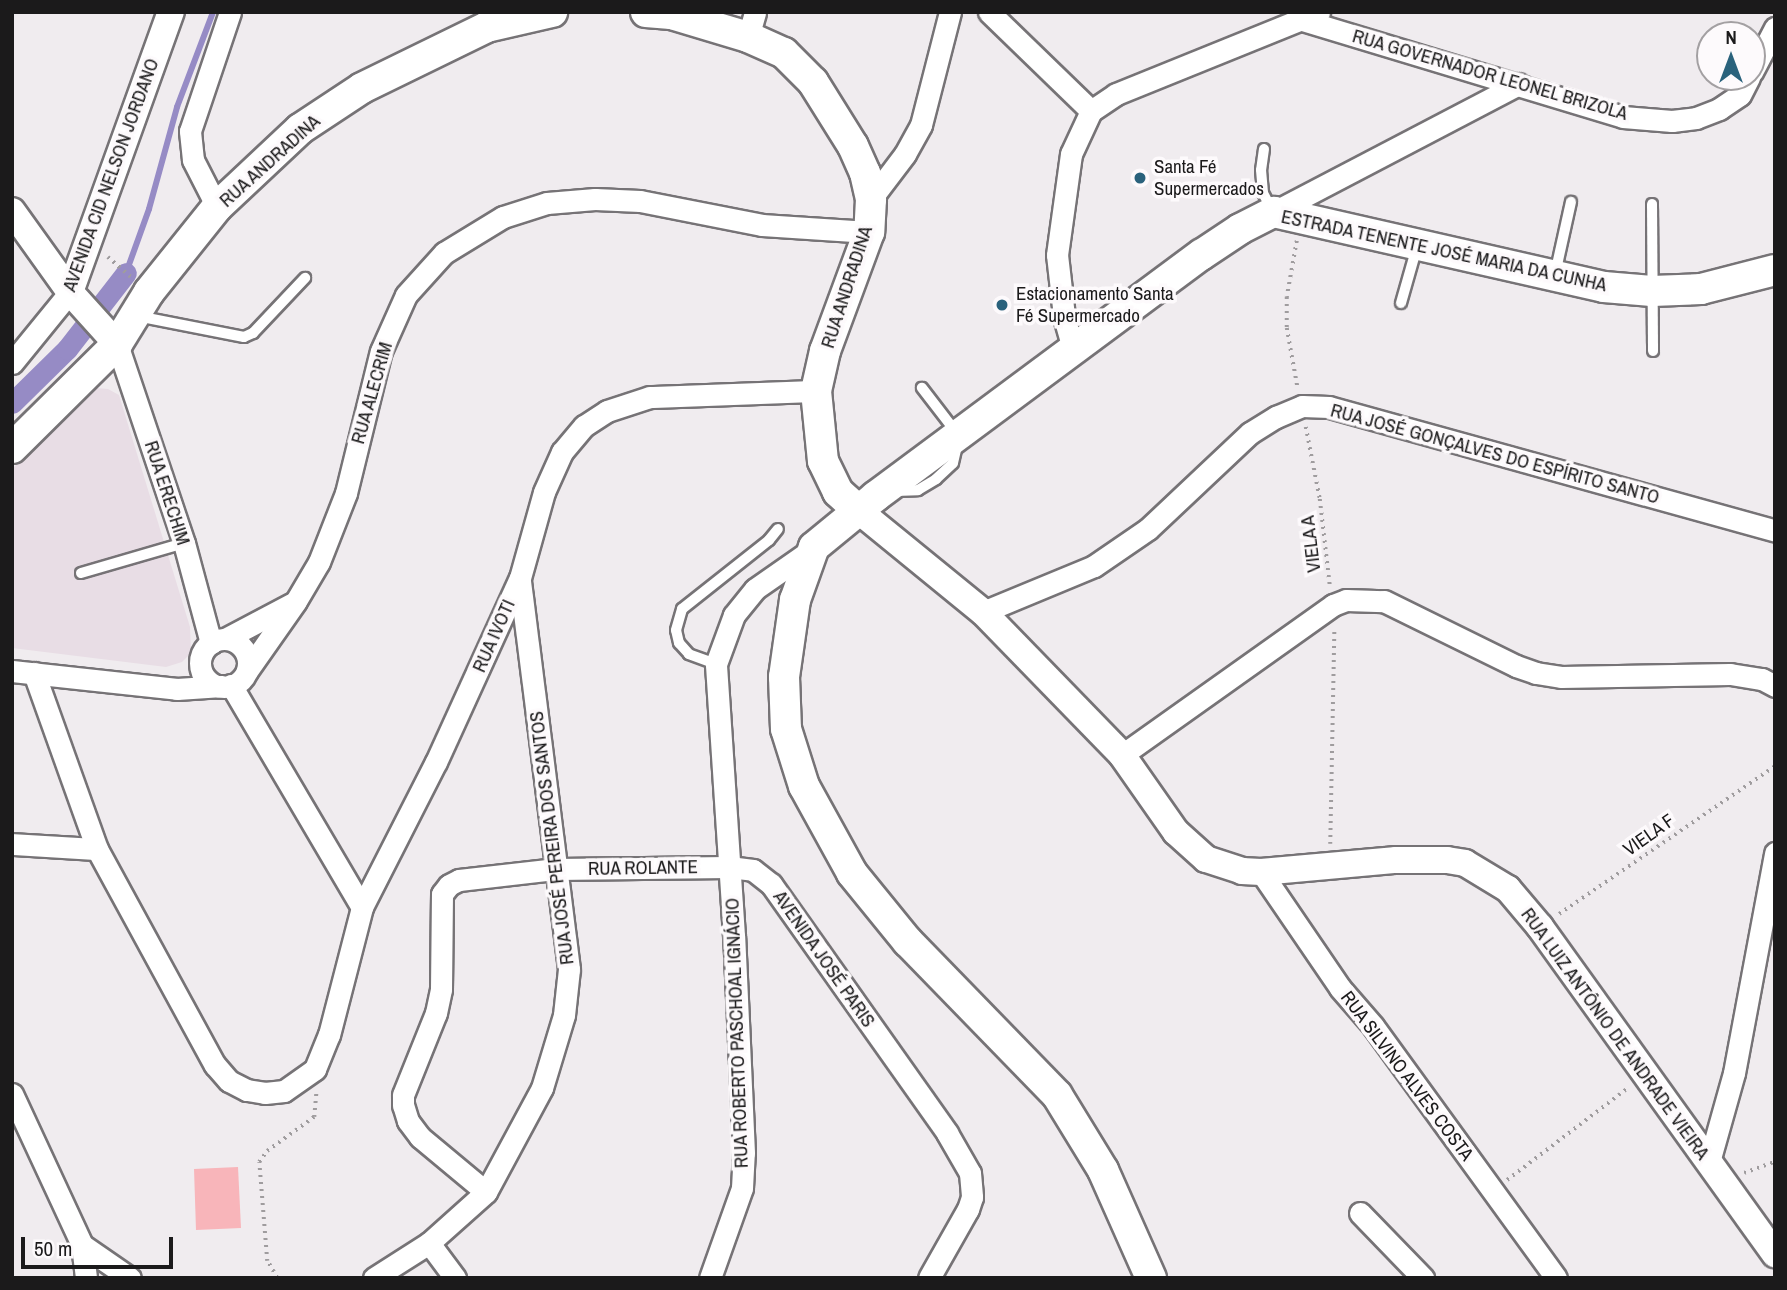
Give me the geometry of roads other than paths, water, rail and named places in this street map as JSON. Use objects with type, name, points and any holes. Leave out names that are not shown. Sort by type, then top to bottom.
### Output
[{"type":"main road","name":"RUA ANDRADINA","points":[[110,335],[134,316],[149,292],[217,207],[300,129],[362,88],[487,27],[552,12]]},
{"type":"main road","name":"RUA ANDRADINA","points":[[646,12],[752,25],[813,82],[853,146],[871,199],[869,232],[825,351],[816,391],[823,461],[838,492],[859,511]]},
{"type":"main road","name":"ESTRADA TENENTE JOSÉ MARIA DA CUNHA","points":[[814,547],[885,489],[1240,229],[1287,217],[1555,278],[1604,287],[1652,291],[1702,289],[1775,270]]},
{"type":"main road","points":[[12,448],[110,335]]},
{"type":"main road","points":[[814,547],[794,600],[784,677],[786,729],[804,786],[852,873],[908,942],[1057,1095],[1102,1170],[1151,1278]]},
{"type":"street","name":"AVENIDA CID NELSON JORDANO","points":[[12,363],[76,299],[171,12]]},
{"type":"street","points":[[217,207],[193,160],[190,131],[230,12]]},
{"type":"street","points":[[871,199],[905,154],[922,125],[950,12]]},
{"type":"street","points":[[989,12],[1091,111]]},
{"type":"street","points":[[1074,352],[1064,316],[1057,255],[1071,154],[1091,111],[1116,94],[1309,16]]},
{"type":"street","name":"RUA GOVERNADOR LEONEL BRIZOLA","points":[[1309,16],[1623,117],[1672,121],[1696,118],[1718,109],[1742,91]]},
{"type":"street","points":[[1766,45],[1775,28]]},
{"type":"street","points":[[1287,217],[1519,84]]},
{"type":"street","name":"RUA ALECRIM","points":[[233,681],[296,601],[319,562],[342,503],[381,351],[406,295],[444,253],[503,217],[547,203],[595,199],[640,201],[762,225],[869,232]]},
{"type":"street","points":[[12,211],[76,299],[110,335]]},
{"type":"street","name":"RUA ERECHIM","points":[[110,335],[218,641]]},
{"type":"street","name":"RUA IVOTI","points":[[97,849],[215,1065],[229,1081],[256,1091],[284,1091],[315,1069],[329,1035],[362,907],[436,762],[520,578],[544,492],[562,452],[584,426],[607,411],[650,397],[816,391]]},
{"type":"street","name":"RUA JOSÉ GONÇALVES DO ESPÍRITO SANTO","points":[[983,612],[1094,566],[1148,529],[1250,433],[1276,417],[1302,406],[1329,407],[1775,531]]},
{"type":"street","name":"RUA LUIZ ANTÔNIO DE ANDRADE VIEIRA","points":[[859,511],[983,612],[1122,755],[1176,832],[1206,859],[1242,871],[1261,872],[1396,860],[1447,860],[1465,863],[1508,890],[1540,927],[1775,1254]]},
{"type":"street","points":[[729,867],[716,664],[734,615],[748,598],[814,547]]},
{"type":"street","name":"RUA JOSÉ PEREIRA DOS SANTOS","points":[[374,1278],[429,1243],[486,1192],[542,1088],[564,1015],[569,970],[520,578]]},
{"type":"street","points":[[1122,755],[1333,605],[1346,600],[1384,601],[1516,666],[1536,673],[1562,677],[1730,674],[1762,679],[1775,686]]},
{"type":"street","points":[[233,681],[205,677],[202,655],[218,641],[296,601]]},
{"type":"street","points":[[218,641],[244,649],[233,681],[362,907]]},
{"type":"street","points":[[141,682],[188,672],[201,663]]},
{"type":"street","points":[[12,671],[141,682],[177,688],[233,681]]},
{"type":"street","points":[[12,844],[97,849],[34,673]]},
{"type":"street","points":[[1716,1171],[1775,853]]},
{"type":"street","name":"RUA ROLANTE","points":[[486,1192],[420,1137],[408,1121],[403,1105],[403,1095],[436,1013],[441,989],[442,894],[449,885],[459,880],[556,869],[729,867]]},
{"type":"street","name":"RUA ROBERTO PASCHOAL IGNÁCIO","points":[[710,1278],[742,1188],[744,1165],[729,867]]},
{"type":"street","name":"AVENIDA JOSÉ PARIS","points":[[729,867],[753,870],[771,884],[947,1133],[970,1173],[972,1197],[968,1209],[929,1278]]},
{"type":"street","name":"RUA SILVINO ALVES COSTA","points":[[1261,872],[1340,988],[1373,1026],[1556,1278]]},
{"type":"street","points":[[12,1094],[82,1245],[86,1278]]},
{"type":"street","points":[[1360,1213],[1423,1278]]},
{"type":"street","points":[[429,1243],[455,1278]]},
{"type":"street","points":[[82,1245],[130,1278]]},
{"type":"lane","points":[[1264,149],[1261,170],[1263,194],[1287,217]]},
{"type":"lane","points":[[1555,278],[1571,202]]},
{"type":"lane","points":[[1652,204],[1653,351]]},
{"type":"lane","points":[[1401,303],[1417,247]]},
{"type":"lane","points":[[134,316],[244,337],[253,333],[305,278]]},
{"type":"lane","points":[[922,388],[959,436]]},
{"type":"lane","points":[[716,664],[689,654],[679,643],[676,630],[682,609],[769,540],[778,529]]},
{"type":"lane","points":[[81,573],[184,543]]},
{"type":"waterway","points":[[126,273],[149,209],[177,107],[213,12]]},
{"type":"waterway","points":[[12,403],[67,349],[126,273]]},
{"type":"place","name":"Santa Fé Supermercados","points":[[1140,178]]},
{"type":"place","name":"Estacionamento Santa Fé Supermercado","points":[[1002,305]]}]
